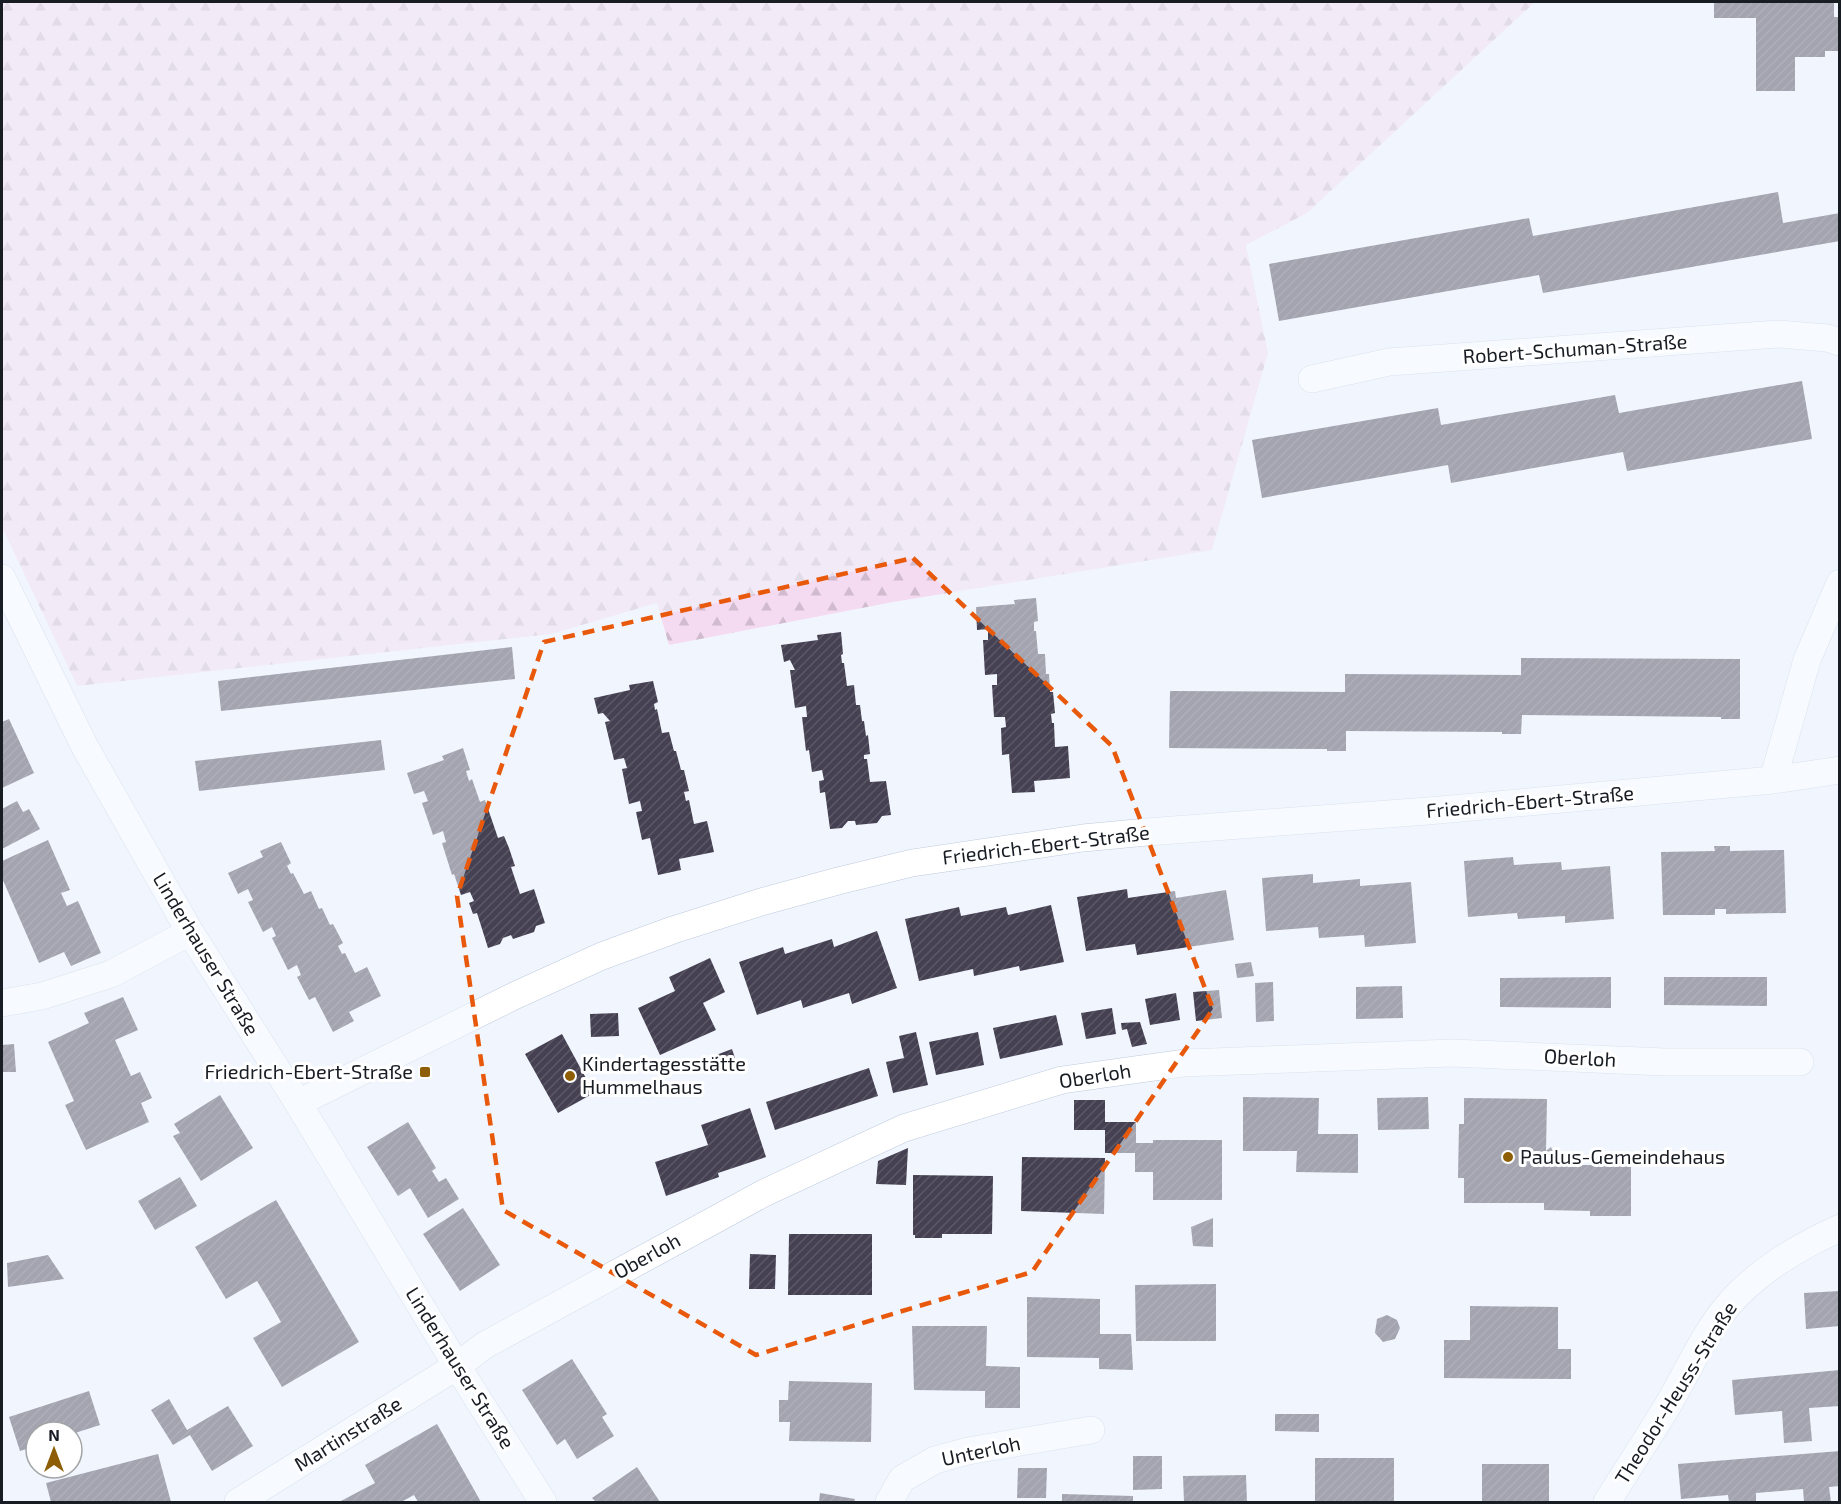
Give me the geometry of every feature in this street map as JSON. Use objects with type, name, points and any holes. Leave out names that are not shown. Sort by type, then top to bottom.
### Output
[{"type":"street","name":"Robert-Schuman-Straße","points":[[1312,379],[1389,362],[1778,334],[1827,338],[1839,342]]},
{"type":"street","name":"Linderhauser Straße","points":[[2,578],[85,747],[190,932],[298,1102],[543,1503]]},
{"type":"street","points":[[1773,780],[1807,660],[1839,583]]},
{"type":"street","name":"Friedrich-Ebert-Straße","points":[[298,1102],[484,1010],[602,956],[753,904],[912,863],[1042,843],[1147,832],[1428,811],[1773,780],[1839,770]]},
{"type":"street","points":[[2,1003],[42,996],[111,974],[190,932]]},
{"type":"street","name":"Oberloh","points":[[458,1366],[484,1345],[764,1193],[904,1128],[1062,1080],[1184,1063],[1452,1053],[1665,1062],[1800,1062]]},
{"type":"street","name":"Theodor-Heuss-Straße","points":[[1607,1503],[1715,1324],[1730,1304],[1765,1272],[1796,1251],[1839,1228]]},
{"type":"street","name":"Martinstraße","points":[[238,1503],[458,1366]]},
{"type":"street","name":"Unterloh","points":[[889,1503],[902,1479],[935,1460],[968,1451],[1091,1430]]},
{"type":"highlighted area","points":[[913,558],[1112,746],[1213,1009],[1032,1272],[756,1355],[503,1210],[457,896],[544,642]]},
{"type":"green space","points":[[2,2],[1535,2],[1307,213],[1246,245],[1268,353],[1212,550],[893,602],[669,645],[657,603],[551,634],[77,686],[2,527]]},
{"type":"building","points":[[1714,2],[1834,2],[1834,17],[1840,17],[1840,51],[1825,51],[1825,57],[1795,57],[1795,91],[1756,91],[1756,18],[1714,18]]},
{"type":"building","points":[[1778,192],[1783,223],[1840,213],[1840,241],[1543,293],[1539,275],[1279,321],[1269,264],[1529,218],[1533,236]]},
{"type":"building","points":[[1802,381],[1812,439],[1627,471],[1623,452],[1451,483],[1448,465],[1262,498],[1252,440],[1438,408],[1441,425],[1615,395],[1619,413]]},
{"type":"building","points":[[1036,598],[1038,621],[1034,622],[1034,631],[1036,631],[1038,654],[1045,654],[1046,674],[1049,674],[1050,692],[1053,692],[1055,713],[1051,714],[1052,723],[1054,723],[1055,747],[1068,746],[1070,778],[1034,781],[1035,792],[1012,793],[1009,754],[1002,755],[1001,728],[1006,727],[1005,717],[994,717],[992,685],[997,685],[997,674],[985,675],[983,640],[988,640],[988,629],[977,630],[976,607],[1015,604],[1014,600]]},
{"type":"building","points":[[841,632],[843,654],[841,655],[847,686],[854,685],[856,705],[860,705],[866,736],[868,735],[870,754],[864,755],[864,759],[867,759],[870,782],[886,781],[891,815],[882,816],[877,823],[856,825],[855,821],[848,821],[842,828],[830,829],[825,792],[820,793],[819,781],[824,780],[822,770],[812,772],[809,750],[806,751],[802,717],[807,717],[806,706],[795,708],[790,670],[795,670],[790,660],[784,662],[781,645],[818,640],[817,635]]},
{"type":"building","points":[[512,647],[515,679],[221,711],[218,681]]},
{"type":"building","points":[[1521,658],[1740,659],[1740,719],[1522,715],[1521,734],[1346,731],[1346,751],[1169,748],[1170,691],[1345,692],[1345,674],[1521,675]]},
{"type":"building","points":[[653,681],[658,702],[654,704],[655,710],[657,709],[662,733],[669,732],[681,770],[684,770],[689,791],[684,792],[686,801],[689,800],[694,824],[707,821],[714,852],[679,859],[681,870],[658,875],[650,838],[642,840],[636,812],[642,811],[640,801],[629,804],[622,769],[627,768],[624,758],[614,760],[605,722],[610,721],[603,713],[598,714],[594,698],[630,690],[629,685]]},
{"type":"building","points":[[9,719],[34,773],[2,788],[2,722]]},
{"type":"building","points":[[381,740],[385,770],[199,791],[195,761]]},
{"type":"building","points":[[463,748],[470,770],[466,771],[469,781],[472,779],[480,802],[485,800],[498,838],[504,836],[509,848],[515,866],[511,867],[520,894],[534,889],[545,923],[536,926],[534,932],[513,939],[511,935],[503,938],[500,944],[488,948],[477,913],[473,914],[469,903],[474,901],[470,892],[461,895],[454,874],[452,875],[442,843],[446,842],[443,831],[433,835],[422,803],[428,801],[424,791],[414,794],[407,773],[444,760],[442,756]]},
{"type":"building","points":[[17,801],[23,812],[29,809],[40,829],[2,849],[2,809]]},
{"type":"building","points":[[48,840],[70,890],[61,893],[67,906],[78,901],[101,953],[71,966],[64,952],[39,963],[2,878],[2,861]]},
{"type":"building","points":[[281,842],[291,863],[287,866],[291,874],[293,873],[304,894],[311,891],[319,909],[322,908],[330,925],[333,924],[343,943],[338,946],[342,954],[345,953],[355,973],[367,967],[381,996],[349,1012],[354,1021],[333,1032],[315,997],[309,1000],[297,977],[301,975],[297,965],[288,970],[272,938],[276,936],[272,927],[263,932],[248,902],[253,900],[248,889],[238,894],[228,873],[263,857],[260,851]]},
{"type":"building","points":[[1714,846],[1730,846],[1730,851],[1784,850],[1786,913],[1726,914],[1726,909],[1715,909],[1715,915],[1663,915],[1661,852],[1715,851]]},
{"type":"building","points":[[1513,857],[1514,865],[1561,862],[1562,870],[1610,866],[1614,919],[1565,923],[1565,916],[1518,919],[1517,913],[1468,917],[1464,861]]},
{"type":"building","points":[[1313,874],[1313,883],[1360,879],[1360,886],[1411,882],[1416,943],[1365,947],[1364,935],[1319,938],[1318,927],[1266,931],[1262,878]]},
{"type":"building","points":[[1127,889],[1128,898],[1175,891],[1176,898],[1226,890],[1234,940],[1137,955],[1135,944],[1086,951],[1077,897]]},
{"type":"building","points":[[1051,905],[1064,962],[1020,971],[1019,966],[974,976],[973,969],[919,981],[905,919],[959,907],[961,916],[1006,907],[1008,915]]},
{"type":"building","points":[[877,931],[897,988],[852,1004],[849,993],[803,1008],[801,1000],[757,1015],[739,962],[783,947],[785,954],[832,939],[834,947]]},
{"type":"building","points":[[710,958],[725,992],[703,1003],[716,1030],[660,1055],[638,1008],[675,991],[669,977]]},
{"type":"building","points":[[1251,962],[1254,976],[1237,978],[1235,964]]},
{"type":"building","points":[[1611,977],[1611,1008],[1500,1007],[1500,978]]},
{"type":"building","points":[[1664,977],[1767,977],[1767,1006],[1664,1005]]},
{"type":"building","points":[[1273,982],[1274,1021],[1256,1022],[1255,983]]},
{"type":"building","points":[[1402,986],[1403,1018],[1356,1019],[1356,987]]},
{"type":"building","points":[[1219,990],[1222,1018],[1196,1021],[1193,992]]},
{"type":"building","points":[[1176,993],[1180,1020],[1150,1025],[1145,999]]},
{"type":"building","points":[[123,997],[138,1030],[115,1040],[131,1076],[140,1072],[152,1098],[141,1103],[149,1122],[86,1150],[65,1105],[74,1101],[48,1042],[89,1023],[84,1013]]},
{"type":"building","points":[[1112,1008],[1116,1034],[1086,1039],[1081,1013]]},
{"type":"building","points":[[618,1013],[619,1036],[591,1037],[590,1014]]},
{"type":"building","points":[[1056,1015],[1063,1045],[1000,1059],[993,1028]]},
{"type":"building","points":[[1140,1022],[1147,1044],[1132,1047],[1127,1029],[1122,1030],[1121,1023]]},
{"type":"building","points":[[916,1032],[928,1085],[893,1093],[886,1062],[904,1058],[899,1036]]},
{"type":"building","points":[[978,1032],[984,1065],[936,1075],[929,1042]]},
{"type":"building","points":[[562,1034],[594,1093],[558,1113],[525,1054]]},
{"type":"building","points":[[14,1044],[16,1072],[2,1072],[2,1045]]},
{"type":"building","points":[[732,1049],[736,1061],[720,1067],[716,1055]]},
{"type":"building","points":[[869,1068],[878,1096],[775,1130],[766,1102]]},
{"type":"building","points":[[220,1095],[253,1148],[201,1181],[173,1136],[180,1133],[174,1124]]},
{"type":"building","points":[[1243,1097],[1319,1098],[1318,1134],[1358,1134],[1358,1173],[1296,1172],[1297,1151],[1243,1151]]},
{"type":"building","points":[[1428,1097],[1429,1129],[1378,1130],[1377,1098]]},
{"type":"building","name":"Paulus-Gemeindehaus","points":[[1464,1098],[1547,1099],[1546,1151],[1551,1147],[1555,1155],[1573,1161],[1573,1165],[1591,1165],[1590,1158],[1631,1159],[1631,1216],[1590,1216],[1590,1211],[1544,1210],[1544,1203],[1464,1203],[1464,1178],[1458,1178],[1459,1124],[1464,1124]]},
{"type":"building","points":[[1074,1100],[1105,1100],[1105,1122],[1136,1122],[1136,1143],[1153,1143],[1153,1140],[1222,1140],[1222,1200],[1153,1200],[1153,1172],[1135,1172],[1135,1153],[1105,1153],[1105,1130],[1074,1130]]},
{"type":"building","points":[[750,1108],[766,1157],[718,1173],[719,1177],[666,1196],[655,1162],[708,1145],[701,1125]]},
{"type":"building","points":[[408,1122],[436,1168],[432,1171],[439,1182],[446,1178],[459,1199],[428,1218],[410,1188],[398,1196],[367,1147]]},
{"type":"building","points":[[908,1148],[906,1185],[876,1184],[878,1161]]},
{"type":"building","points":[[1022,1157],[1105,1158],[1104,1214],[1021,1211]]},
{"type":"building","points":[[913,1175],[993,1176],[992,1234],[942,1234],[942,1238],[915,1238],[913,1235]]},
{"type":"building","points":[[180,1177],[197,1206],[155,1230],[138,1201]]},
{"type":"building","points":[[276,1200],[359,1342],[282,1387],[253,1338],[281,1322],[257,1281],[226,1299],[195,1247]]},
{"type":"building","points":[[463,1208],[500,1265],[460,1291],[423,1234]]},
{"type":"building","points":[[1213,1218],[1213,1247],[1193,1246],[1191,1227]]},
{"type":"building","points":[[789,1234],[872,1234],[872,1295],[788,1295]]},
{"type":"building","points":[[750,1254],[776,1255],[775,1289],[749,1289]]},
{"type":"building","points":[[48,1255],[64,1279],[8,1287],[7,1263]]},
{"type":"building","points":[[1216,1284],[1216,1341],[1136,1341],[1135,1285]]},
{"type":"building","points":[[1840,1291],[1840,1326],[1806,1329],[1804,1293]]},
{"type":"building","points":[[1027,1297],[1100,1299],[1100,1334],[1131,1334],[1133,1370],[1099,1369],[1099,1358],[1027,1357]]},
{"type":"building","points":[[1470,1306],[1558,1307],[1558,1349],[1571,1349],[1571,1379],[1444,1378],[1444,1340],[1470,1340]]},
{"type":"building","points":[[1387,1315],[1397,1320],[1400,1328],[1395,1339],[1383,1342],[1375,1333],[1377,1319]]},
{"type":"building","points":[[912,1326],[987,1326],[986,1366],[1020,1367],[1020,1408],[985,1408],[985,1391],[914,1390]]},
{"type":"building","points":[[572,1359],[607,1414],[602,1417],[614,1436],[577,1459],[565,1439],[557,1445],[522,1390]]},
{"type":"building","points":[[1840,1370],[1840,1406],[1809,1408],[1812,1441],[1784,1443],[1782,1411],[1735,1415],[1732,1380]]},
{"type":"building","points":[[789,1381],[872,1383],[871,1442],[789,1441],[790,1422],[779,1422],[779,1400],[788,1400]]},
{"type":"building","points":[[89,1391],[100,1425],[84,1430],[84,1420],[24,1420],[24,1450],[20,1451],[9,1417]]},
{"type":"building","points":[[169,1399],[187,1430],[228,1406],[253,1446],[212,1471],[190,1435],[173,1445],[151,1410]]},
{"type":"building","points":[[1275,1414],[1319,1414],[1319,1432],[1275,1431]]},
{"type":"building","points":[[437,1424],[481,1502],[418,1502],[414,1495],[401,1502],[339,1502],[375,1483],[365,1465]]},
{"type":"building","points":[[1840,1451],[1840,1486],[1829,1487],[1831,1502],[1804,1502],[1803,1489],[1756,1493],[1756,1502],[1729,1502],[1728,1495],[1681,1499],[1678,1464]]},
{"type":"building","points":[[158,1454],[171,1502],[51,1502],[46,1483],[58,1480],[84,1480],[84,1473]]},
{"type":"building","points":[[1133,1456],[1162,1456],[1162,1489],[1133,1490]]},
{"type":"building","points":[[1315,1458],[1394,1458],[1394,1502],[1315,1502]]},
{"type":"building","points":[[1482,1464],[1549,1464],[1549,1502],[1482,1502]]},
{"type":"building","points":[[637,1467],[660,1502],[596,1502],[592,1498]]},
{"type":"building","points":[[1018,1468],[1047,1468],[1046,1498],[1017,1498]]},
{"type":"building","points":[[1246,1475],[1247,1502],[1184,1502],[1183,1476]]},
{"type":"building","points":[[820,1493],[855,1499],[854,1502],[819,1502]]},
{"type":"building","points":[[1062,1494],[1133,1496],[1133,1502],[1062,1502]]},
{"type":"place","name":"Friedrich-Ebert-Straße","points":[[425,1072]]},
{"type":"place","name":"Kindertagesstätte Hummelhaus","points":[[570,1076]]},
{"type":"place","name":"Paulus-Gemeindehaus","points":[[1508,1157]]}]
